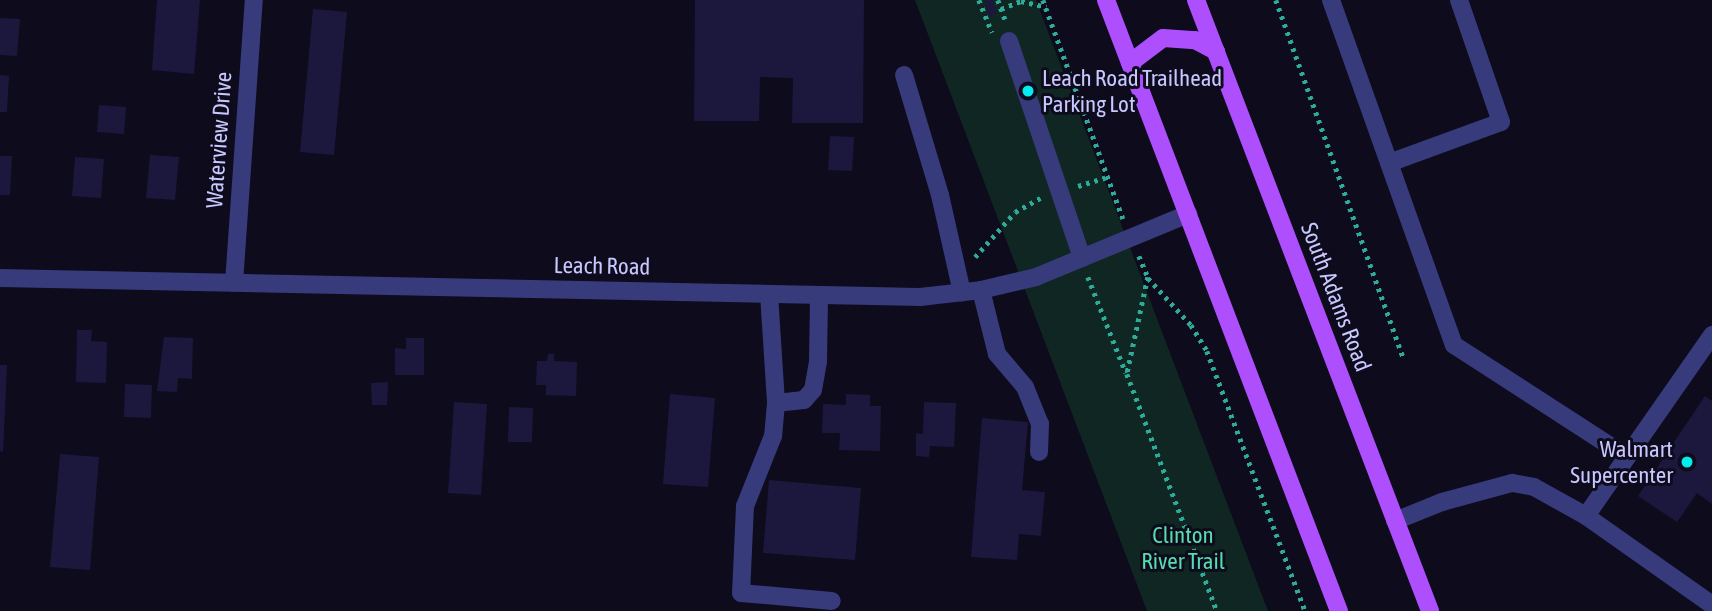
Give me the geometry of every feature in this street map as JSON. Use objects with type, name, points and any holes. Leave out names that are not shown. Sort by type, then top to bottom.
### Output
[{"type":"main road","points":[[1106,0],[1339,611]]},
{"type":"main road","name":"South Adams Road","points":[[1196,0],[1430,611]]},
{"type":"main road","points":[[1130,63],[1163,38],[1195,40],[1216,51]]},
{"type":"street","name":"Waterview Drive","points":[[234,283],[254,0]]},
{"type":"street","points":[[1331,0],[1454,345],[1628,457]]},
{"type":"street","points":[[1389,163],[1501,122],[1459,0]]},
{"type":"street","points":[[1009,41],[1082,258]]},
{"type":"street","points":[[904,75],[940,195],[962,293]]},
{"type":"street","name":"Leach Road","points":[[0,278],[819,296],[962,293],[981,290],[1082,258],[1188,214]]},
{"type":"street","points":[[981,290],[997,354],[1025,387],[1040,424],[1039,453]]},
{"type":"street","points":[[769,294],[776,402],[773,436],[745,506],[741,593],[832,601]]},
{"type":"street","points":[[776,402],[804,400],[813,390],[818,361],[819,296]]},
{"type":"street","points":[[1586,516],[1712,335]]},
{"type":"street","points":[[1395,521],[1442,502],[1512,483],[1534,487],[1586,516],[1712,605]]},
{"type":"path","points":[[979,0],[994,38],[1009,41]]},
{"type":"path","points":[[1043,0],[1122,216]]},
{"type":"path","points":[[1276,0],[1403,357]]},
{"type":"path","points":[[999,7],[1021,1],[1046,7]]},
{"type":"path","points":[[956,265],[984,250],[1028,202],[1107,177]]},
{"type":"path","points":[[1082,258],[1217,611]]},
{"type":"path","points":[[1141,259],[1147,277],[1191,325],[1207,351],[1306,611]]},
{"type":"path","points":[[1127,374],[1147,277]]},
{"type":"green space","name":"Clinton River Trail","points":[[915,0],[1036,0],[1268,611],[1147,611]]},
{"type":"building","points":[[157,0],[200,0],[194,74],[152,70]]},
{"type":"building","points":[[695,0],[864,0],[863,123],[792,123],[793,78],[760,77],[759,121],[694,121]]},
{"type":"building","points":[[985,0],[992,0],[997,13],[988,17]]},
{"type":"building","points":[[313,9],[347,12],[334,155],[300,152]]},
{"type":"building","points":[[0,18],[20,19],[17,56],[0,55]]},
{"type":"building","points":[[0,75],[9,76],[7,112],[0,112]]},
{"type":"building","points":[[99,105],[126,107],[124,134],[97,132]]},
{"type":"building","points":[[830,136],[854,137],[852,171],[828,170]]},
{"type":"building","points":[[150,155],[179,157],[175,200],[146,198]]},
{"type":"building","points":[[0,156],[12,156],[10,195],[0,195]]},
{"type":"building","points":[[75,157],[104,159],[101,198],[72,196]]},
{"type":"building","points":[[77,330],[92,330],[91,341],[107,342],[106,383],[76,382]]},
{"type":"building","points":[[164,337],[193,338],[192,379],[178,378],[177,392],[157,391]]},
{"type":"building","points":[[406,338],[424,338],[424,375],[395,375],[395,348],[406,349]]},
{"type":"building","points":[[548,354],[554,354],[554,361],[577,362],[576,396],[546,395],[546,385],[536,385],[537,361],[547,361]]},
{"type":"building","points":[[0,365],[7,365],[3,452],[0,451]]},
{"type":"building","points":[[388,382],[387,405],[372,405],[371,383]]},
{"type":"building","points":[[125,384],[152,385],[151,418],[124,417]]},
{"type":"building","points":[[670,394],[715,398],[708,487],[663,484]]},
{"type":"building","points":[[846,394],[870,395],[870,406],[881,406],[880,451],[839,450],[840,433],[822,433],[823,404],[846,405]]},
{"type":"building","name":"Walmart Supercenter","points":[[1705,396],[1712,401],[1712,504],[1697,493],[1677,522],[1638,496]]},
{"type":"building","points":[[454,402],[487,404],[481,495],[448,493]]},
{"type":"building","points":[[924,402],[956,403],[954,447],[930,446],[929,457],[916,456],[916,433],[923,434]]},
{"type":"building","points":[[509,407],[533,408],[532,442],[508,442]]},
{"type":"building","points":[[982,418],[1028,422],[1022,490],[1045,492],[1041,536],[1019,534],[1017,560],[971,557]]},
{"type":"building","points":[[60,454],[99,457],[90,570],[50,567]]},
{"type":"building","points":[[769,480],[861,488],[855,560],[763,553]]},
{"type":"place","name":"Leach Road Trailhead Parking Lot","points":[[1028,91]]},
{"type":"place","name":"Walmart Supercenter","points":[[1687,462]]}]
